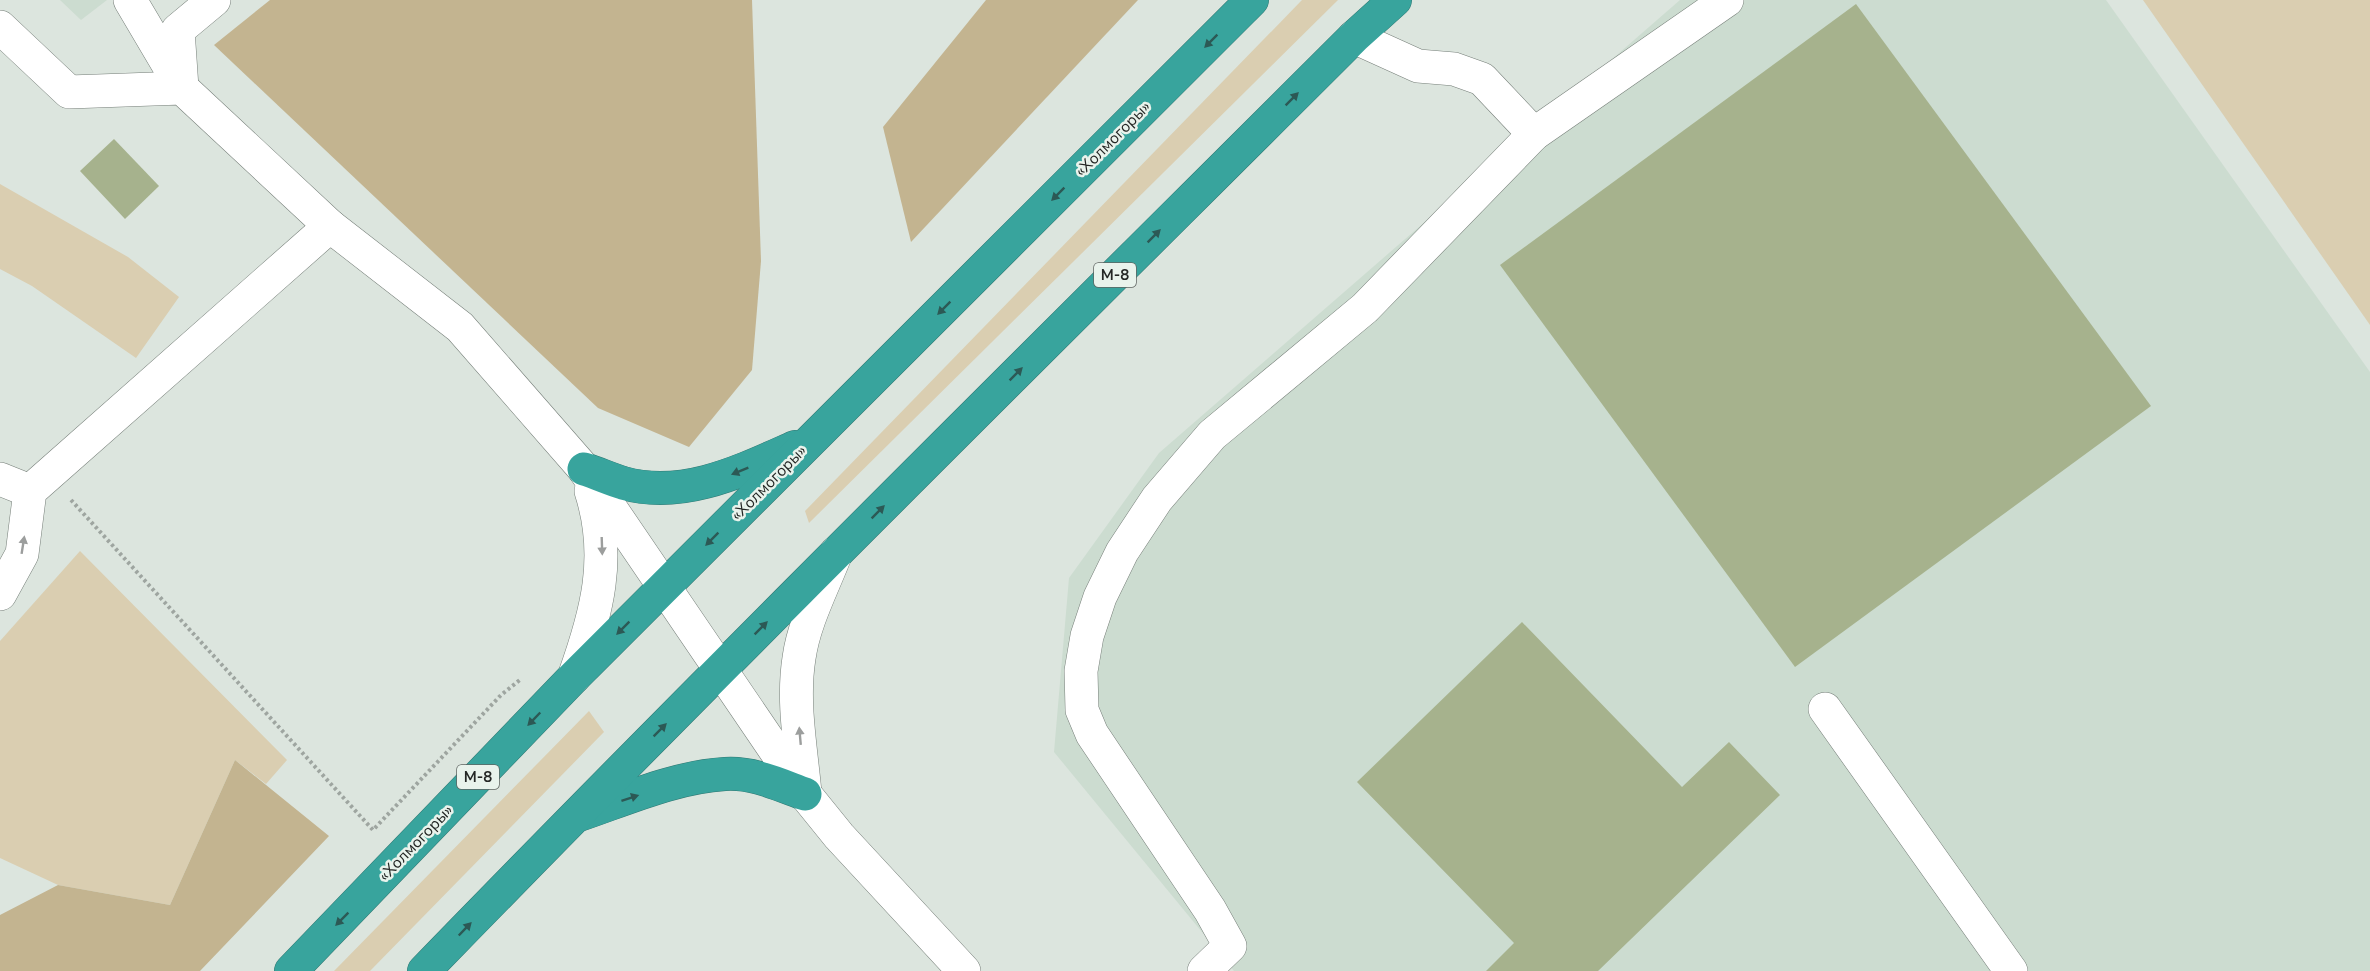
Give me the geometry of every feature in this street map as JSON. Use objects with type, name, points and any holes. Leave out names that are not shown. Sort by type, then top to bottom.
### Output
[{"type":"highway","name":"«Холмогоры»","points":[[291,971],[574,677],[1252,0]]},
{"type":"highway","name":"М-8","points":[[424,971],[574,816],[836,553],[1354,37],[1395,0]]},
{"type":"highway","points":[[584,469],[624,483],[648,487],[688,487],[732,474],[813,439]]},
{"type":"highway","points":[[574,816],[678,782],[726,774],[761,778],[805,794]]},
{"type":"street","points":[[130,0],[182,88],[330,226],[460,327],[584,469],[805,794],[839,836],[964,971]]},
{"type":"street","points":[[182,88],[178,30],[214,0]]},
{"type":"street","points":[[1204,971],[1230,946],[1209,910],[1092,734],[1082,711],[1081,672],[1087,636],[1100,597],[1122,552],[1157,499],[1212,435],[1365,308],[1534,134],[1727,0]]},
{"type":"street","points":[[0,27],[69,92],[182,88]]},
{"type":"street","points":[[1354,37],[1418,66],[1454,69],[1482,79],[1534,134]]},
{"type":"street","points":[[0,594],[22,554],[39,484],[330,226]]},
{"type":"street","points":[[574,677],[586,644],[601,580],[601,534],[596,507],[584,469]]},
{"type":"street","points":[[0,479],[39,484]]},
{"type":"street","points":[[805,794],[796,700],[799,658],[808,623],[836,553]]},
{"type":"street","points":[[1825,709],[2011,971]]},
{"type":"path","points":[[39,484],[373,830],[501,695],[527,674]]},
{"type":"shaded area","points":[[60,0],[107,0],[81,20]]},
{"type":"shaded area","points":[[270,0],[752,0],[761,261],[752,370],[689,447],[598,408],[214,45]]},
{"type":"shaded area","points":[[986,0],[1138,0],[911,242],[883,127]]},
{"type":"shaded area","points":[[1302,0],[1338,0],[809,523],[805,511]]},
{"type":"shaded area","points":[[1680,0],[2106,0],[2370,372],[2370,971],[1234,971],[1054,752],[1069,578],[1159,453]]},
{"type":"shaded area","points":[[2143,0],[2370,0],[2370,325]]},
{"type":"shaded area","points":[[0,184],[128,257],[179,297],[136,358],[32,286],[0,269]]},
{"type":"shaded area","points":[[80,551],[287,760],[266,784],[235,760],[170,905],[58,885],[0,858],[0,641]]},
{"type":"shaded area","points":[[589,711],[604,732],[370,971],[334,971]]},
{"type":"shaded area","points":[[235,760],[329,836],[200,971],[0,971],[0,915],[58,885],[170,905]]},
{"type":"building","points":[[1856,4],[2151,406],[1795,667],[1500,265]]},
{"type":"building","points":[[114,139],[159,186],[125,219],[80,171]]},
{"type":"building","points":[[1522,622],[1682,787],[1729,742],[1780,795],[1598,971],[1486,971],[1514,943],[1357,782]]}]
